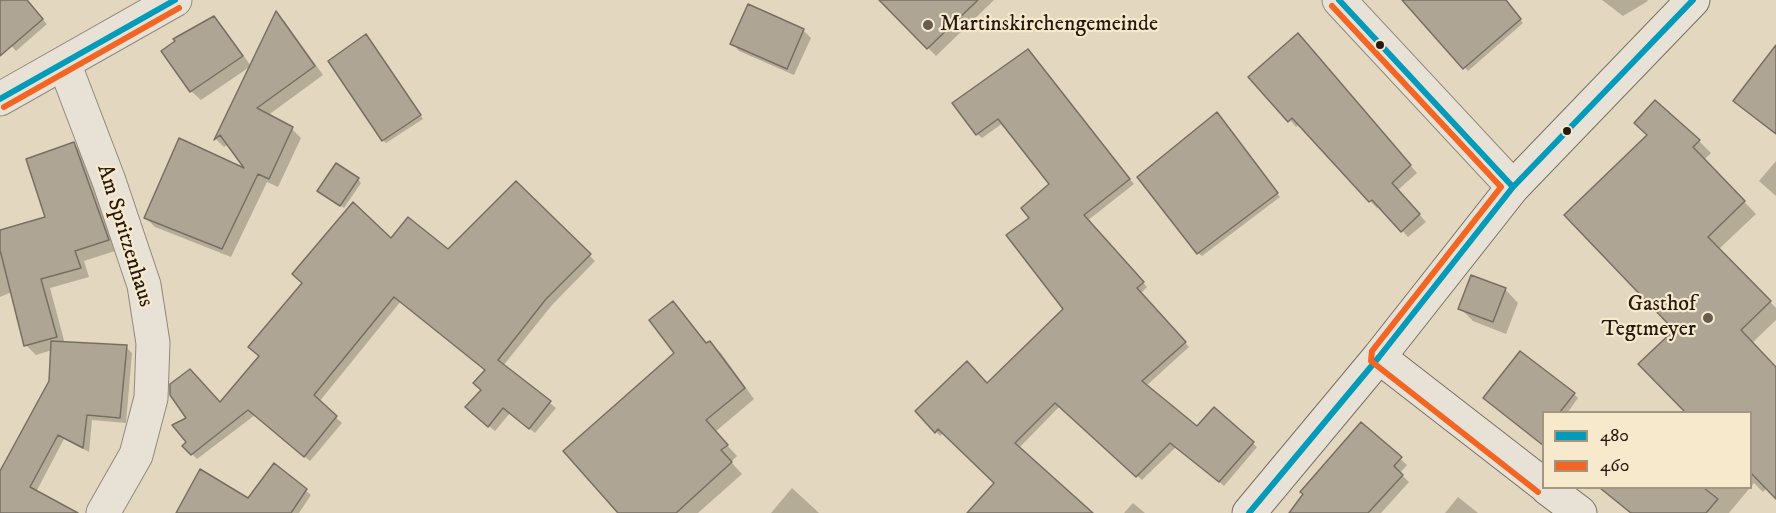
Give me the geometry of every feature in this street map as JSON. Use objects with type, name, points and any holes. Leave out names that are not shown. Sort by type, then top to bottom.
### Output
[{"type":"street","points":[[0,99],[175,0]]},
{"type":"street","points":[[1339,0],[1513,187]]},
{"type":"street","points":[[1249,513],[1378,357],[1513,187],[1693,0]]},
{"type":"street","name":"Am Spritzenhaus","points":[[64,63],[109,181],[144,285],[153,343],[151,398],[136,455],[103,513]]},
{"type":"street","points":[[1378,357],[1542,482]]},
{"type":"street","points":[[1548,489],[1580,513]]},
{"type":"building","points":[[0,0],[27,0],[43,19],[0,56]]},
{"type":"building","name":"Martinskirchengemeinde","points":[[879,0],[978,0],[927,49]]},
{"type":"building","points":[[1402,0],[1506,0],[1521,19],[1463,69]]},
{"type":"building","points":[[748,4],[804,29],[787,69],[730,44]]},
{"type":"building","points":[[276,11],[315,66],[257,108],[293,127],[269,179],[258,174],[222,249],[144,218],[179,138],[244,168],[220,135],[214,140]]},
{"type":"building","points":[[214,16],[243,56],[190,92],[161,51],[175,41],[173,39]]},
{"type":"building","points":[[1298,33],[1411,165],[1392,183],[1420,214],[1401,232],[1372,200],[1369,202],[1292,118],[1288,122],[1248,77]]},
{"type":"building","points":[[366,34],[421,115],[382,141],[328,61]]},
{"type":"building","points":[[1776,45],[1776,134],[1733,101]]},
{"type":"building","points":[[1028,49],[1130,179],[1084,215],[1144,282],[1137,288],[1186,342],[1142,381],[1197,426],[1214,407],[1254,442],[1219,482],[1170,443],[1136,477],[1055,403],[1015,443],[1093,513],[967,513],[994,483],[938,429],[935,433],[915,411],[967,361],[987,383],[1063,309],[1006,235],[1029,218],[1021,208],[1049,184],[998,119],[976,135],[952,103]]},
{"type":"building","name":"Gasthof Tegtmeyer","points":[[1655,100],[1700,140],[1693,147],[1745,201],[1708,237],[1771,301],[1741,330],[1776,367],[1776,499],[1752,474],[1752,411],[1684,411],[1638,364],[1674,330],[1564,215],[1647,135],[1634,123]]},
{"type":"building","points":[[1217,112],[1278,193],[1197,254],[1137,177]]},
{"type":"building","points":[[74,142],[109,240],[75,251],[81,268],[41,279],[57,337],[24,346],[0,250],[0,230],[45,217],[26,159]]},
{"type":"building","points":[[336,163],[359,178],[340,206],[317,191]]},
{"type":"building","points":[[516,181],[591,254],[546,299],[498,360],[551,401],[529,429],[503,408],[488,427],[465,407],[481,390],[473,383],[485,370],[394,297],[314,395],[337,416],[304,457],[248,410],[191,455],[182,446],[186,442],[172,425],[186,418],[170,395],[170,384],[190,369],[220,402],[259,356],[248,347],[302,283],[292,274],[353,202],[391,238],[408,217],[448,249]]},
{"type":"building","points":[[1471,275],[1506,288],[1493,322],[1458,309]]},
{"type":"building","points":[[673,301],[706,343],[710,341],[745,388],[706,420],[728,445],[721,450],[732,462],[676,513],[618,513],[563,451],[674,353],[649,320]]},
{"type":"building","points":[[51,341],[127,345],[120,418],[87,415],[83,448],[58,435],[30,487],[78,513],[0,513],[0,471],[49,381]]},
{"type":"building","points":[[1520,351],[1575,393],[1561,411],[1542,411],[1542,444],[1483,398]]},
{"type":"building","points":[[1361,422],[1402,457],[1394,466],[1403,475],[1368,513],[1289,513],[1303,494],[1300,492]]},
{"type":"building","points":[[274,463],[307,489],[291,513],[176,513],[200,469],[248,498]]},
{"type":"building","points":[[1601,489],[1705,489],[1718,499],[1706,513],[1631,513]]},
{"type":"transit line","name":"480","points":[[0,99],[175,0]]},
{"type":"transit line","name":"480","points":[[1339,0],[1513,187]]},
{"type":"transit line","name":"480","points":[[1249,513],[1379,357],[1513,187],[1693,0]]},
{"type":"transit line","name":"460","points":[[1332,6],[1501,187],[1372,351],[1371,361],[1538,492]]},
{"type":"transit line","name":"460","points":[[4,107],[179,8]]},
{"type":"place","name":"Martinskirchengemeinde","points":[[928,25]]},
{"type":"place","name":"Gasthof Tegtmeyer","points":[[1708,318]]}]
